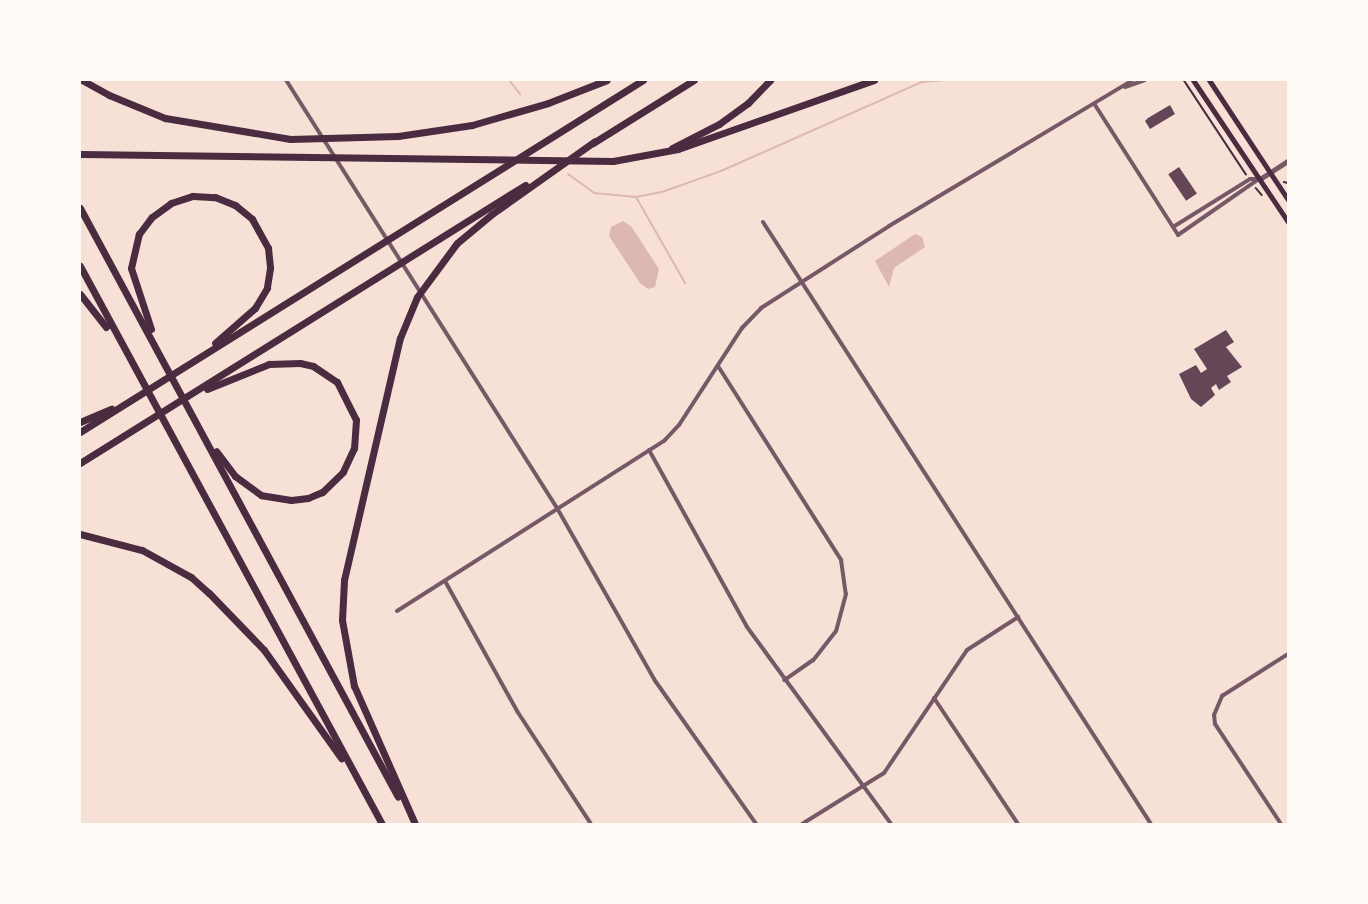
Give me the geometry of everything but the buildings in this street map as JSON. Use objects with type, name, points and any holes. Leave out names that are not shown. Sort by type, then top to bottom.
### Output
[{"type":"highway","points":[[82,80],[165,118],[290,139],[355,138],[472,125],[548,103],[607,80]]},
{"type":"highway","points":[[80,432],[643,80]]},
{"type":"highway","points":[[80,463],[694,80]]},
{"type":"highway","points":[[664,152],[719,124],[748,103],[770,80]]},
{"type":"highway","points":[[81,154],[302,159],[613,161],[664,152],[874,80]]},
{"type":"highway","points":[[414,825],[354,686],[342,620],[344,580],[400,338],[417,297],[458,243],[492,214],[596,141]]},
{"type":"highway","points":[[157,349],[131,268],[139,234],[162,208],[182,199],[204,196],[226,200],[252,219],[264,237],[270,257],[269,279],[255,308],[194,361]]},
{"type":"highway","points":[[80,208],[414,825]]},
{"type":"highway","points":[[80,266],[131,365],[382,825]]},
{"type":"highway","points":[[80,294],[99,315],[131,365]]},
{"type":"highway","points":[[173,406],[250,369],[286,362],[300,363],[313,366],[337,382],[353,408],[357,434],[350,461],[333,483],[308,498],[291,500],[261,495],[249,488],[202,433]]},
{"type":"highway","points":[[80,422],[132,399]]},
{"type":"highway","points":[[80,534],[142,550],[191,577],[209,593],[286,678],[364,793]]},
{"type":"main road","points":[[1193,80],[1288,222]]},
{"type":"main road","points":[[1209,80],[1288,200]]},
{"type":"street","points":[[286,80],[557,508],[656,682],[756,825]]},
{"type":"street","points":[[1125,88],[1133,80]]},
{"type":"street","points":[[397,611],[672,434],[750,318],[801,282],[1095,105],[1145,80]]},
{"type":"street","points":[[1095,105],[1178,235],[1288,161]]},
{"type":"street","points":[[1173,227],[1250,179],[1260,179]]},
{"type":"street","points":[[763,222],[1151,825]]},
{"type":"street","points":[[718,366],[841,560],[846,594],[836,631],[813,660],[783,680]]},
{"type":"street","points":[[649,450],[705,556],[783,680],[891,825]]},
{"type":"street","points":[[445,581],[487,660],[591,825]]},
{"type":"street","points":[[802,825],[864,786],[894,761],[967,650],[1018,617]]},
{"type":"street","points":[[1281,825],[1215,724],[1215,707],[1222,696],[1288,654]]},
{"type":"street","points":[[934,698],[1018,825]]},
{"type":"path","points":[[1184,80],[1246,174]]},
{"type":"path","points":[[1258,192],[1264,194]]},
{"type":"shaded area","points":[[623,221],[631,226],[659,269],[655,287],[648,289],[640,283],[609,236],[611,227]]},
{"type":"shaded area","points":[[915,234],[922,237],[925,247],[894,268],[889,287],[875,261]]},
{"type":"waterway","points":[[509,80],[520,94]]},
{"type":"waterway","points":[[568,174],[594,193],[636,197],[662,192],[721,171],[922,82],[946,80]]},
{"type":"waterway","points":[[636,197],[685,283]]}]
